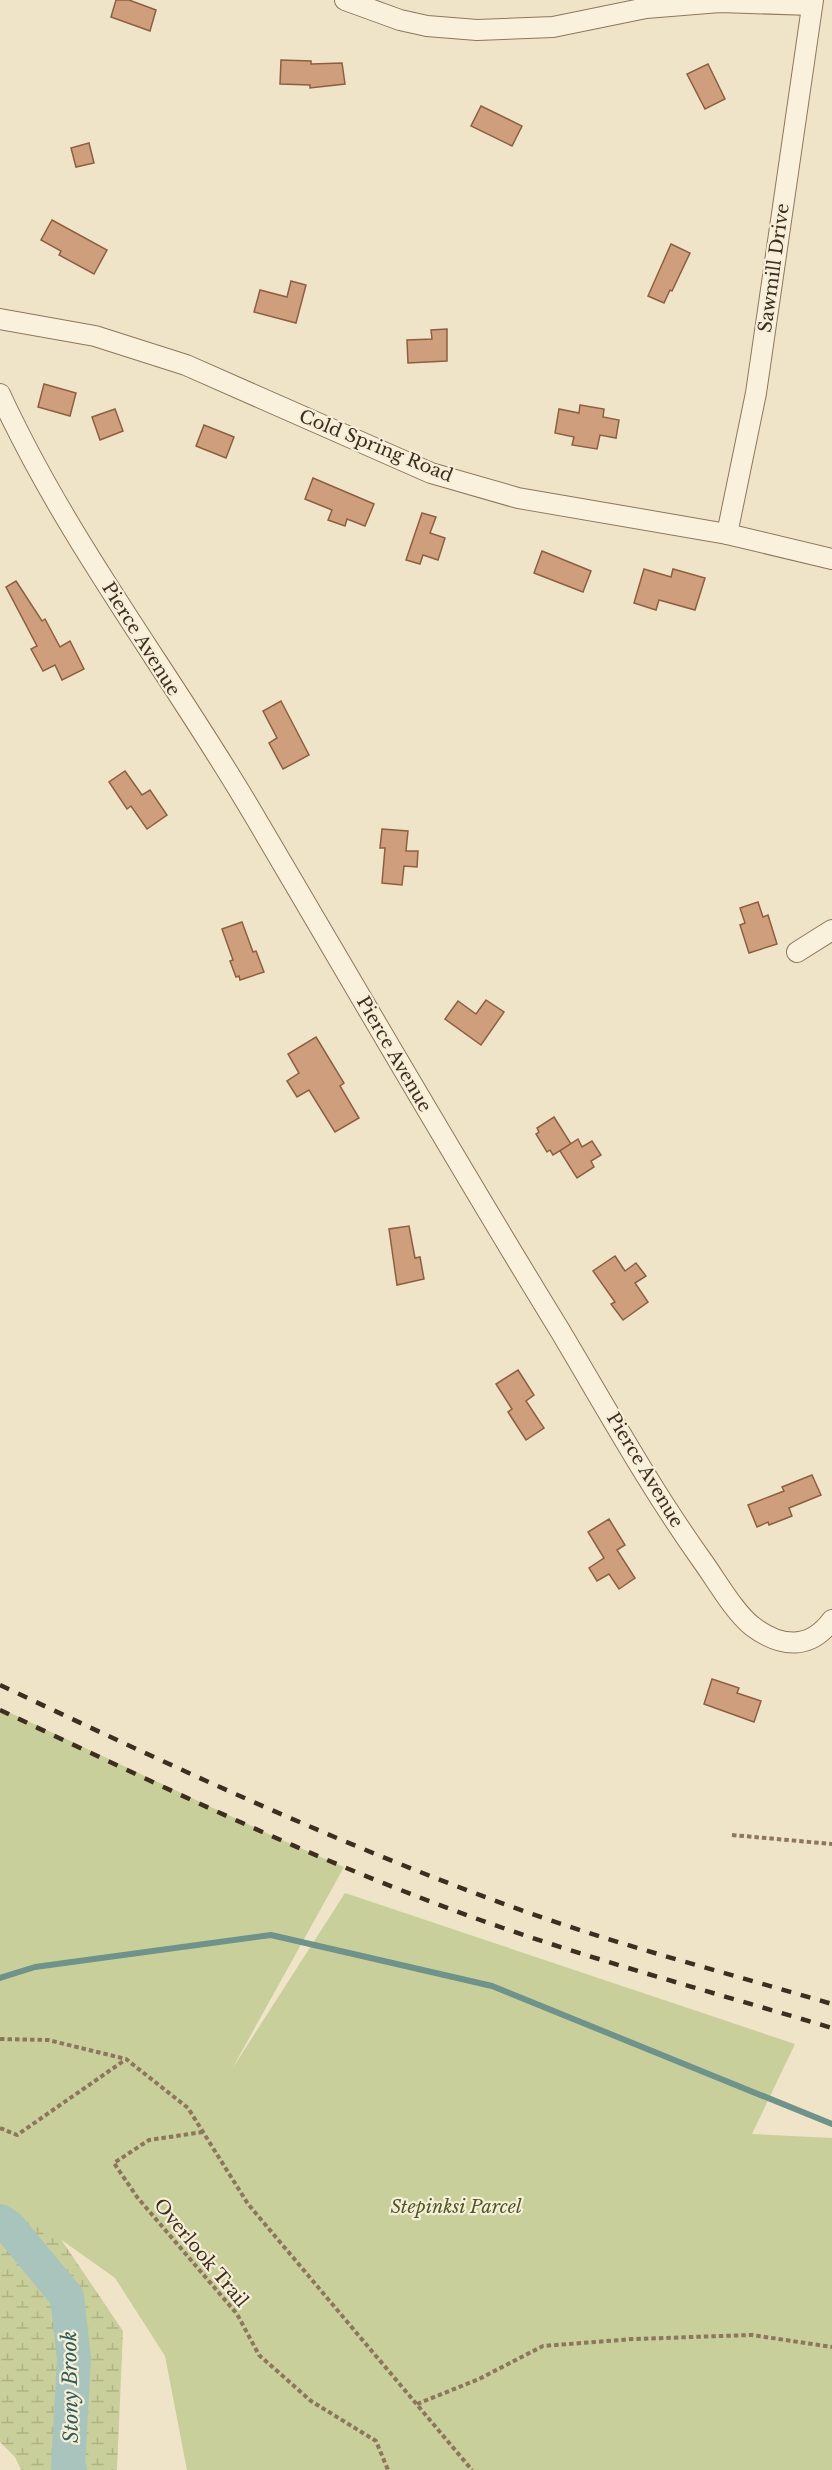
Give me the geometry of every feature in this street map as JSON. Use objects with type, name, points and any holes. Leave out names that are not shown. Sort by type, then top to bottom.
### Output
[{"type":"street","points":[[345,0],[400,20],[427,26],[477,30],[553,27],[646,8],[720,2],[813,3]]},
{"type":"street","name":"Sawmill Drive","points":[[727,534],[756,393],[813,3]]},
{"type":"street","name":"Cold Spring Road","points":[[0,319],[96,336],[186,365],[442,476],[518,498],[727,534],[832,559]]},
{"type":"street","name":"Pierce Avenue","points":[[0,394],[26,450],[128,619],[253,814],[446,1144],[684,1535],[730,1601],[752,1626],[780,1640],[795,1644],[816,1637],[832,1620]]},
{"type":"street","points":[[797,952],[832,930]]},
{"type":"path","points":[[732,1835],[832,1844]]},
{"type":"path","points":[[0,2039],[48,2040],[126,2059],[188,2108],[248,2204],[472,2470]]},
{"type":"path","points":[[0,2128],[16,2135],[126,2059]]},
{"type":"path","name":"Overlook Trail","points":[[203,2132],[149,2140],[114,2163],[150,2213],[237,2314],[259,2355],[311,2401],[376,2441],[388,2470]]},
{"type":"path","points":[[417,2404],[479,2379],[543,2346],[633,2339],[752,2335],[832,2347]]},
{"type":"green space","name":"Stepinksi Parcel","points":[[0,1708],[344,1867],[232,2069],[345,1893],[795,2044],[752,2134],[832,2138],[832,2470],[187,2470],[165,2356],[115,2278],[0,2196]]},
{"type":"green space","points":[[0,2186],[48,2220],[123,2331],[117,2470],[21,2470],[15,2457],[0,2442]]},
{"type":"building","points":[[116,0],[129,0],[156,10],[150,31],[111,17]]},
{"type":"building","points":[[281,60],[311,61],[311,64],[342,63],[345,84],[310,88],[310,85],[280,84]]},
{"type":"building","points":[[708,64],[725,99],[705,109],[687,74]]},
{"type":"building","points":[[481,106],[522,126],[512,146],[471,126]]},
{"type":"building","points":[[89,143],[94,163],[76,167],[71,148]]},
{"type":"building","points":[[52,220],[107,250],[94,274],[59,255],[61,251],[41,240]]},
{"type":"building","points":[[671,244],[690,253],[664,303],[648,296]]},
{"type":"building","points":[[291,281],[306,285],[296,323],[254,312],[260,290],[287,297]]},
{"type":"building","points":[[447,329],[447,361],[408,363],[407,340],[432,339],[431,330]]},
{"type":"building","points":[[44,384],[76,393],[70,416],[38,407]]},
{"type":"building","points":[[580,405],[604,409],[603,417],[619,420],[616,438],[600,435],[597,449],[572,445],[574,437],[555,433],[559,409],[579,413]]},
{"type":"building","points":[[115,409],[123,431],[100,440],[92,417]]},
{"type":"building","points":[[204,425],[234,437],[226,458],[196,446]]},
{"type":"building","points":[[313,478],[374,504],[365,526],[347,519],[345,526],[328,520],[332,510],[305,499]]},
{"type":"building","points":[[422,513],[436,517],[430,533],[445,538],[438,560],[423,555],[420,564],[406,560]]},
{"type":"building","points":[[542,551],[591,571],[583,592],[534,573]]},
{"type":"building","points":[[644,569],[671,577],[673,569],[705,578],[695,610],[659,600],[656,610],[634,603]]},
{"type":"building","points":[[16,581],[42,621],[45,619],[60,647],[70,641],[84,669],[62,680],[55,665],[43,671],[31,649],[37,646],[6,587]]},
{"type":"building","points":[[281,701],[309,755],[283,769],[269,743],[277,738],[263,711]]},
{"type":"building","points":[[125,771],[142,795],[150,790],[167,815],[147,829],[131,806],[127,809],[109,782]]},
{"type":"building","points":[[382,829],[408,831],[406,851],[418,851],[417,867],[404,866],[402,885],[382,883],[385,848],[380,848]]},
{"type":"building","points":[[758,902],[763,917],[768,915],[777,944],[749,953],[740,925],[745,923],[740,908]]},
{"type":"building","points":[[242,922],[253,952],[256,951],[264,972],[240,980],[239,976],[236,977],[230,961],[233,960],[222,929]]},
{"type":"building","points":[[486,1000],[504,1012],[481,1045],[445,1019],[458,1001],[476,1014]]},
{"type":"building","points":[[316,1037],[344,1083],[340,1086],[359,1118],[335,1132],[309,1090],[297,1097],[287,1081],[299,1073],[288,1054]]},
{"type":"building","points":[[554,1117],[571,1144],[553,1155],[550,1150],[547,1152],[536,1134],[539,1132],[537,1128]]},
{"type":"building","points":[[578,1139],[582,1147],[592,1141],[601,1155],[591,1161],[594,1167],[577,1178],[560,1151]]},
{"type":"building","points":[[409,1226],[415,1258],[420,1257],[424,1279],[397,1285],[389,1229]]},
{"type":"building","points":[[615,1256],[625,1271],[636,1263],[646,1276],[635,1283],[648,1302],[623,1320],[611,1304],[615,1302],[593,1271]]},
{"type":"building","points":[[518,1370],[534,1395],[526,1401],[544,1428],[526,1440],[508,1412],[512,1409],[496,1384]]},
{"type":"building","points":[[812,1475],[821,1495],[789,1508],[792,1516],[757,1527],[748,1505],[784,1491],[782,1487]]},
{"type":"building","points":[[609,1519],[625,1545],[617,1550],[635,1578],[619,1589],[609,1574],[597,1581],[589,1568],[604,1558],[588,1532]]},
{"type":"building","points":[[712,1679],[739,1688],[737,1693],[761,1701],[754,1722],[704,1704]]},
{"type":"waterway","points":[[0,1978],[35,1967],[271,1935],[492,1986],[832,2124]]},
{"type":"waterway","name":"Stony Brook","points":[[0,2221],[9,2227],[67,2297],[74,2359],[68,2467],[70,2470]]},
{"type":"railway","points":[[0,1685],[251,1801],[442,1881],[587,1932],[832,2004]]},
{"type":"railway","points":[[0,1710],[248,1826],[438,1905],[584,1955],[832,2028]]}]
